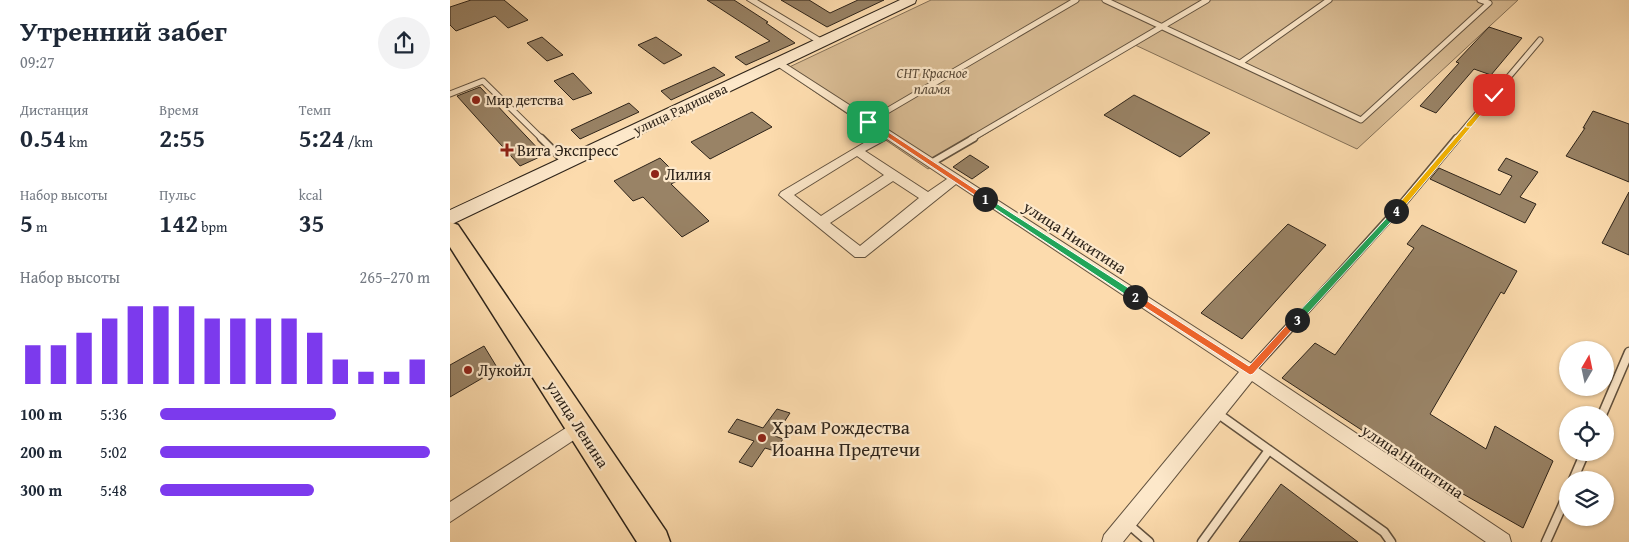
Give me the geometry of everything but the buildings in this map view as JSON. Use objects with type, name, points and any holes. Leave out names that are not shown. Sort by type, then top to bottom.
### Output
[{"type":"main road","name":"улица Ленина","points":[[450,230],[656,542]]},
{"type":"street","points":[[751,0],[822,42]]},
{"type":"street","name":"улица Радищева","points":[[450,218],[910,0]]},
{"type":"street","name":"улица Никитина","points":[[778,62],[1250,371],[1502,542]]},
{"type":"street","points":[[887,134],[856,151],[785,196],[860,253],[928,198],[955,179]]},
{"type":"street","points":[[856,151],[928,198]]},
{"type":"street","points":[[821,223],[893,175]]},
{"type":"street","points":[[1111,542],[1250,371]]},
{"type":"street","points":[[450,513],[580,427]]},
{"type":"lane","points":[[868,122],[1076,0]]},
{"type":"lane","points":[[1105,0],[1361,120],[1489,3],[1480,0]]},
{"type":"lane","points":[[931,163],[1164,28],[1207,0]]},
{"type":"lane","points":[[1240,63],[1329,0]]},
{"type":"lane","points":[[1250,371],[1402,204],[1540,40]]},
{"type":"lane","points":[[450,94],[483,81],[566,163]]},
{"type":"lane","points":[[1606,406],[1629,352]]},
{"type":"lane","points":[[1217,413],[1384,532],[1391,542]]},
{"type":"lane","points":[[1202,542],[1269,450]]},
{"type":"lane","points":[[1546,542],[1559,513]]},
{"type":"lane","points":[[1127,524],[1149,542]]},
{"type":"green space","name":"СНТ Красное пламя","points":[[931,0],[1518,0],[1357,149],[1133,44],[928,169],[783,70]]},
{"type":"place","name":"Мир детства","points":[[476,100]]},
{"type":"place","name":"Вита Экспресс","points":[[507,150]]},
{"type":"place","name":"Лилия","points":[[655,174]]},
{"type":"place","name":"Лукойл","points":[[468,370]]},
{"type":"place","name":"Храм Рождества Иоанна Предтечи","points":[[762,438]]},
{"type":"route","points":[[868,122],[1250,371],[1402,204],[1494,95]]}]
